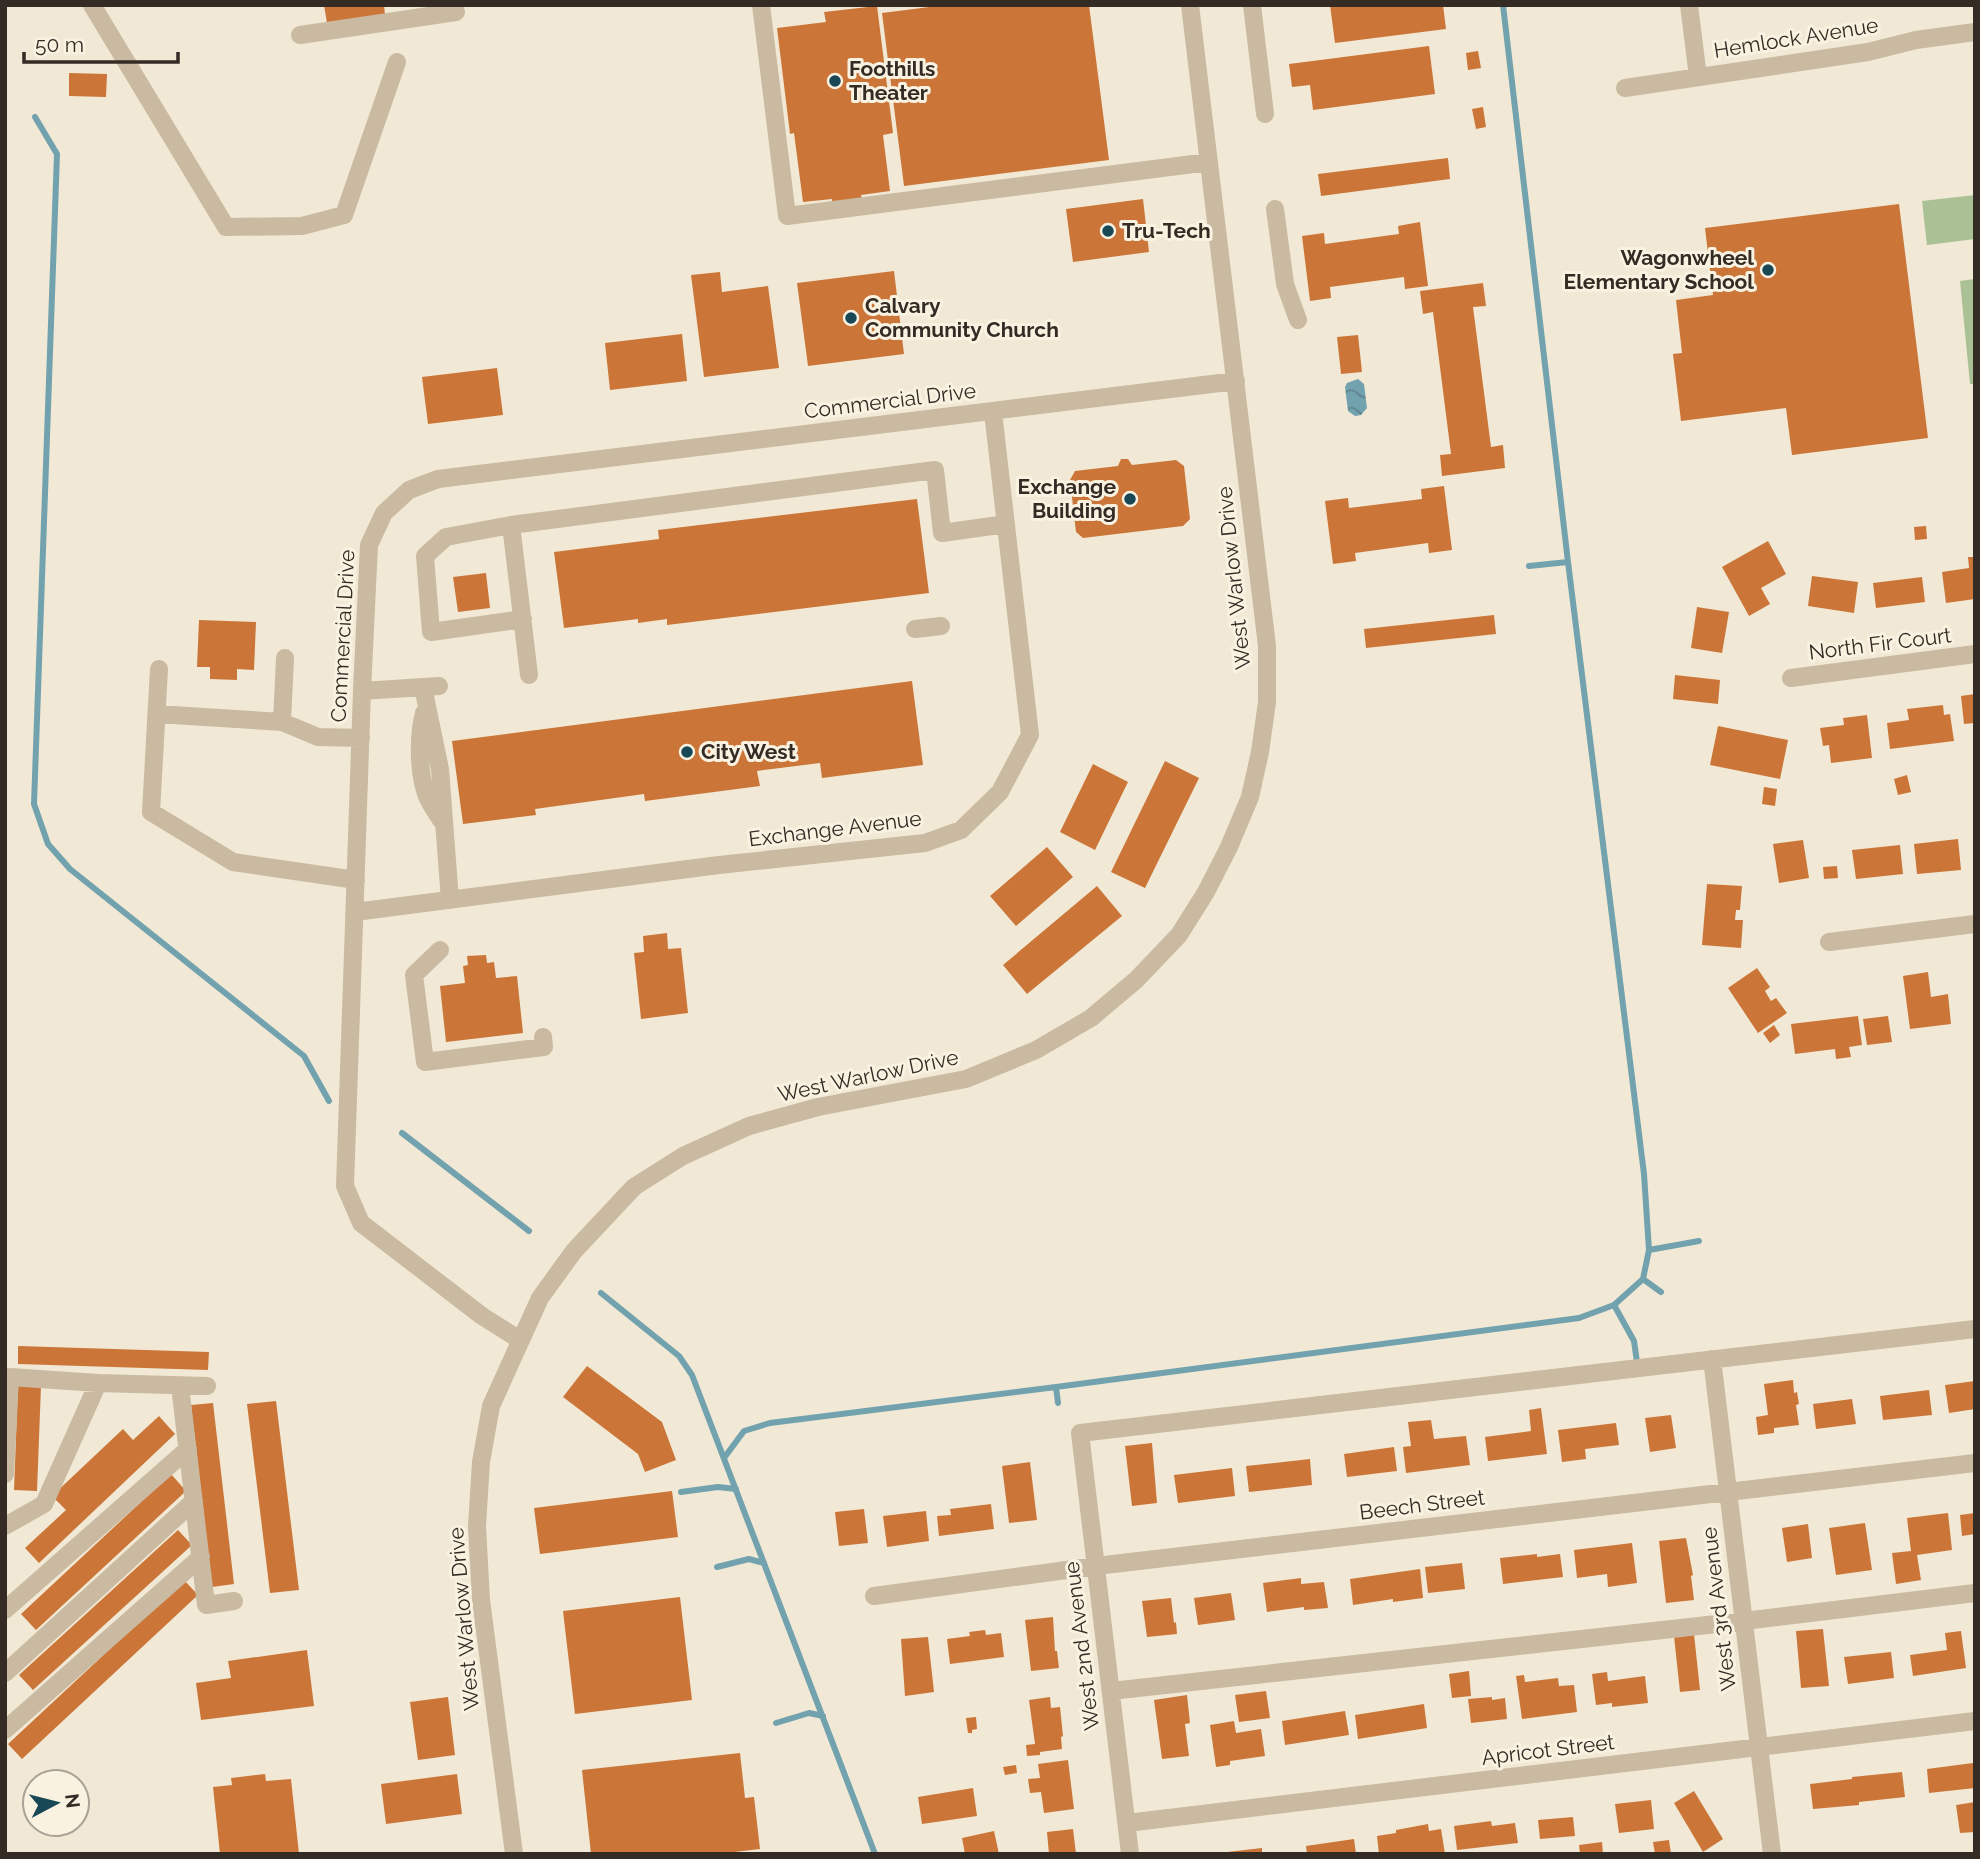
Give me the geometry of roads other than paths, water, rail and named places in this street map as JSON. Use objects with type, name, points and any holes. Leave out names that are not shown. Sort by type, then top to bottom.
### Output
[{"type":"street","points":[[92,5],[226,227],[302,226],[344,215],[397,62]]},
{"type":"street","points":[[761,5],[787,216],[1209,162]]},
{"type":"street","name":"West Warlow Drive","points":[[514,1854],[481,1600],[477,1526],[481,1462],[491,1406],[540,1298],[574,1251],[634,1187],[683,1156],[749,1126],[818,1107],[966,1079],[1036,1050],[1091,1018],[1136,980],[1179,935],[1229,848],[1251,797],[1267,702],[1267,646],[1190,5]]},
{"type":"street","points":[[1252,5],[1265,114]]},
{"type":"street","points":[[1689,5],[1698,77]]},
{"type":"street","points":[[300,35],[456,12]]},
{"type":"street","name":"Hemlock Avenue","points":[[1625,88],[1868,52],[1916,40],[1975,32]]},
{"type":"street","points":[[1275,209],[1285,284],[1298,320]]},
{"type":"street","name":"Commercial Drive","points":[[520,1340],[471,1308],[362,1223],[345,1186],[369,545],[384,513],[409,490],[438,479],[1236,381]]},
{"type":"street","name":"Exchange Avenue","points":[[355,912],[719,865],[925,843],[961,830],[1000,792],[1030,735],[993,412]]},
{"type":"street","points":[[523,620],[430,632],[425,556],[446,537],[511,525],[935,470],[942,533],[1006,524]]},
{"type":"street","points":[[511,525],[529,676]]},
{"type":"street","points":[[915,629],[941,626]]},
{"type":"street","name":"North Fir Court","points":[[1791,678],[1975,654]]},
{"type":"street","points":[[282,722],[285,658]]},
{"type":"street","points":[[159,669],[150,812],[233,862],[356,880]]},
{"type":"street","points":[[362,691],[429,693],[440,769],[450,900]]},
{"type":"street","points":[[157,714],[282,722],[318,737],[360,738]]},
{"type":"street","points":[[1829,942],[1975,924]]},
{"type":"street","points":[[440,950],[414,975],[425,1062],[544,1047],[543,1037]]},
{"type":"street","points":[[1712,1359],[1975,1329]]},
{"type":"street","name":"West 2nd Avenue","points":[[1130,1854],[1080,1433],[1712,1359]]},
{"type":"street","name":"West 3rd Avenue","points":[[1712,1359],[1772,1854]]},
{"type":"street","points":[[5,1474],[10,1377],[207,1386]]},
{"type":"street","points":[[5,1526],[44,1504],[98,1383]]},
{"type":"street","points":[[180,1386],[206,1605],[234,1601]]},
{"type":"street","points":[[5,1610],[188,1449]]},
{"type":"street","name":"Beech Street","points":[[874,1596],[1096,1566],[1975,1463]]},
{"type":"street","points":[[5,1673],[194,1501]]},
{"type":"street","points":[[5,1730],[201,1557]]},
{"type":"street","points":[[1111,1691],[1975,1593]]},
{"type":"street","name":"Apricot Street","points":[[1127,1823],[1975,1721]]},
{"type":"water","points":[[1358,379],[1364,384],[1367,408],[1361,415],[1355,416],[1348,411],[1345,387],[1347,383]]},
{"type":"waterway","points":[[724,1458],[744,1431],[770,1423],[1579,1318],[1614,1305],[1643,1279],[1649,1250],[1644,1174],[1568,562],[1503,5]]},
{"type":"waterway","points":[[35,117],[57,154],[34,804],[48,844],[70,869],[304,1056],[329,1101]]},
{"type":"waterway","points":[[1529,566],[1568,562]]},
{"type":"waterway","points":[[402,1133],[529,1231]]},
{"type":"waterway","points":[[1649,1250],[1699,1241]]},
{"type":"waterway","points":[[1643,1279],[1661,1292]]},
{"type":"waterway","points":[[601,1293],[679,1356],[692,1375],[875,1854]]},
{"type":"waterway","points":[[1614,1305],[1634,1341],[1637,1362]]},
{"type":"waterway","points":[[1056,1387],[1058,1403]]},
{"type":"waterway","points":[[681,1492],[718,1487],[736,1489]]},
{"type":"waterway","points":[[717,1567],[749,1559],[764,1563]]},
{"type":"waterway","points":[[776,1723],[809,1713],[823,1716]]},
{"type":"place","name":"Foothills Theater","points":[[835,81]]},
{"type":"place","name":"Tru-Tech","points":[[1108,231]]},
{"type":"place","name":"Wagonwheel Elementary School","points":[[1768,270]]},
{"type":"place","name":"Calvary Community Church","points":[[851,318]]},
{"type":"place","name":"Exchange Building","points":[[1130,499]]},
{"type":"place","name":"City West","points":[[687,752]]}]
